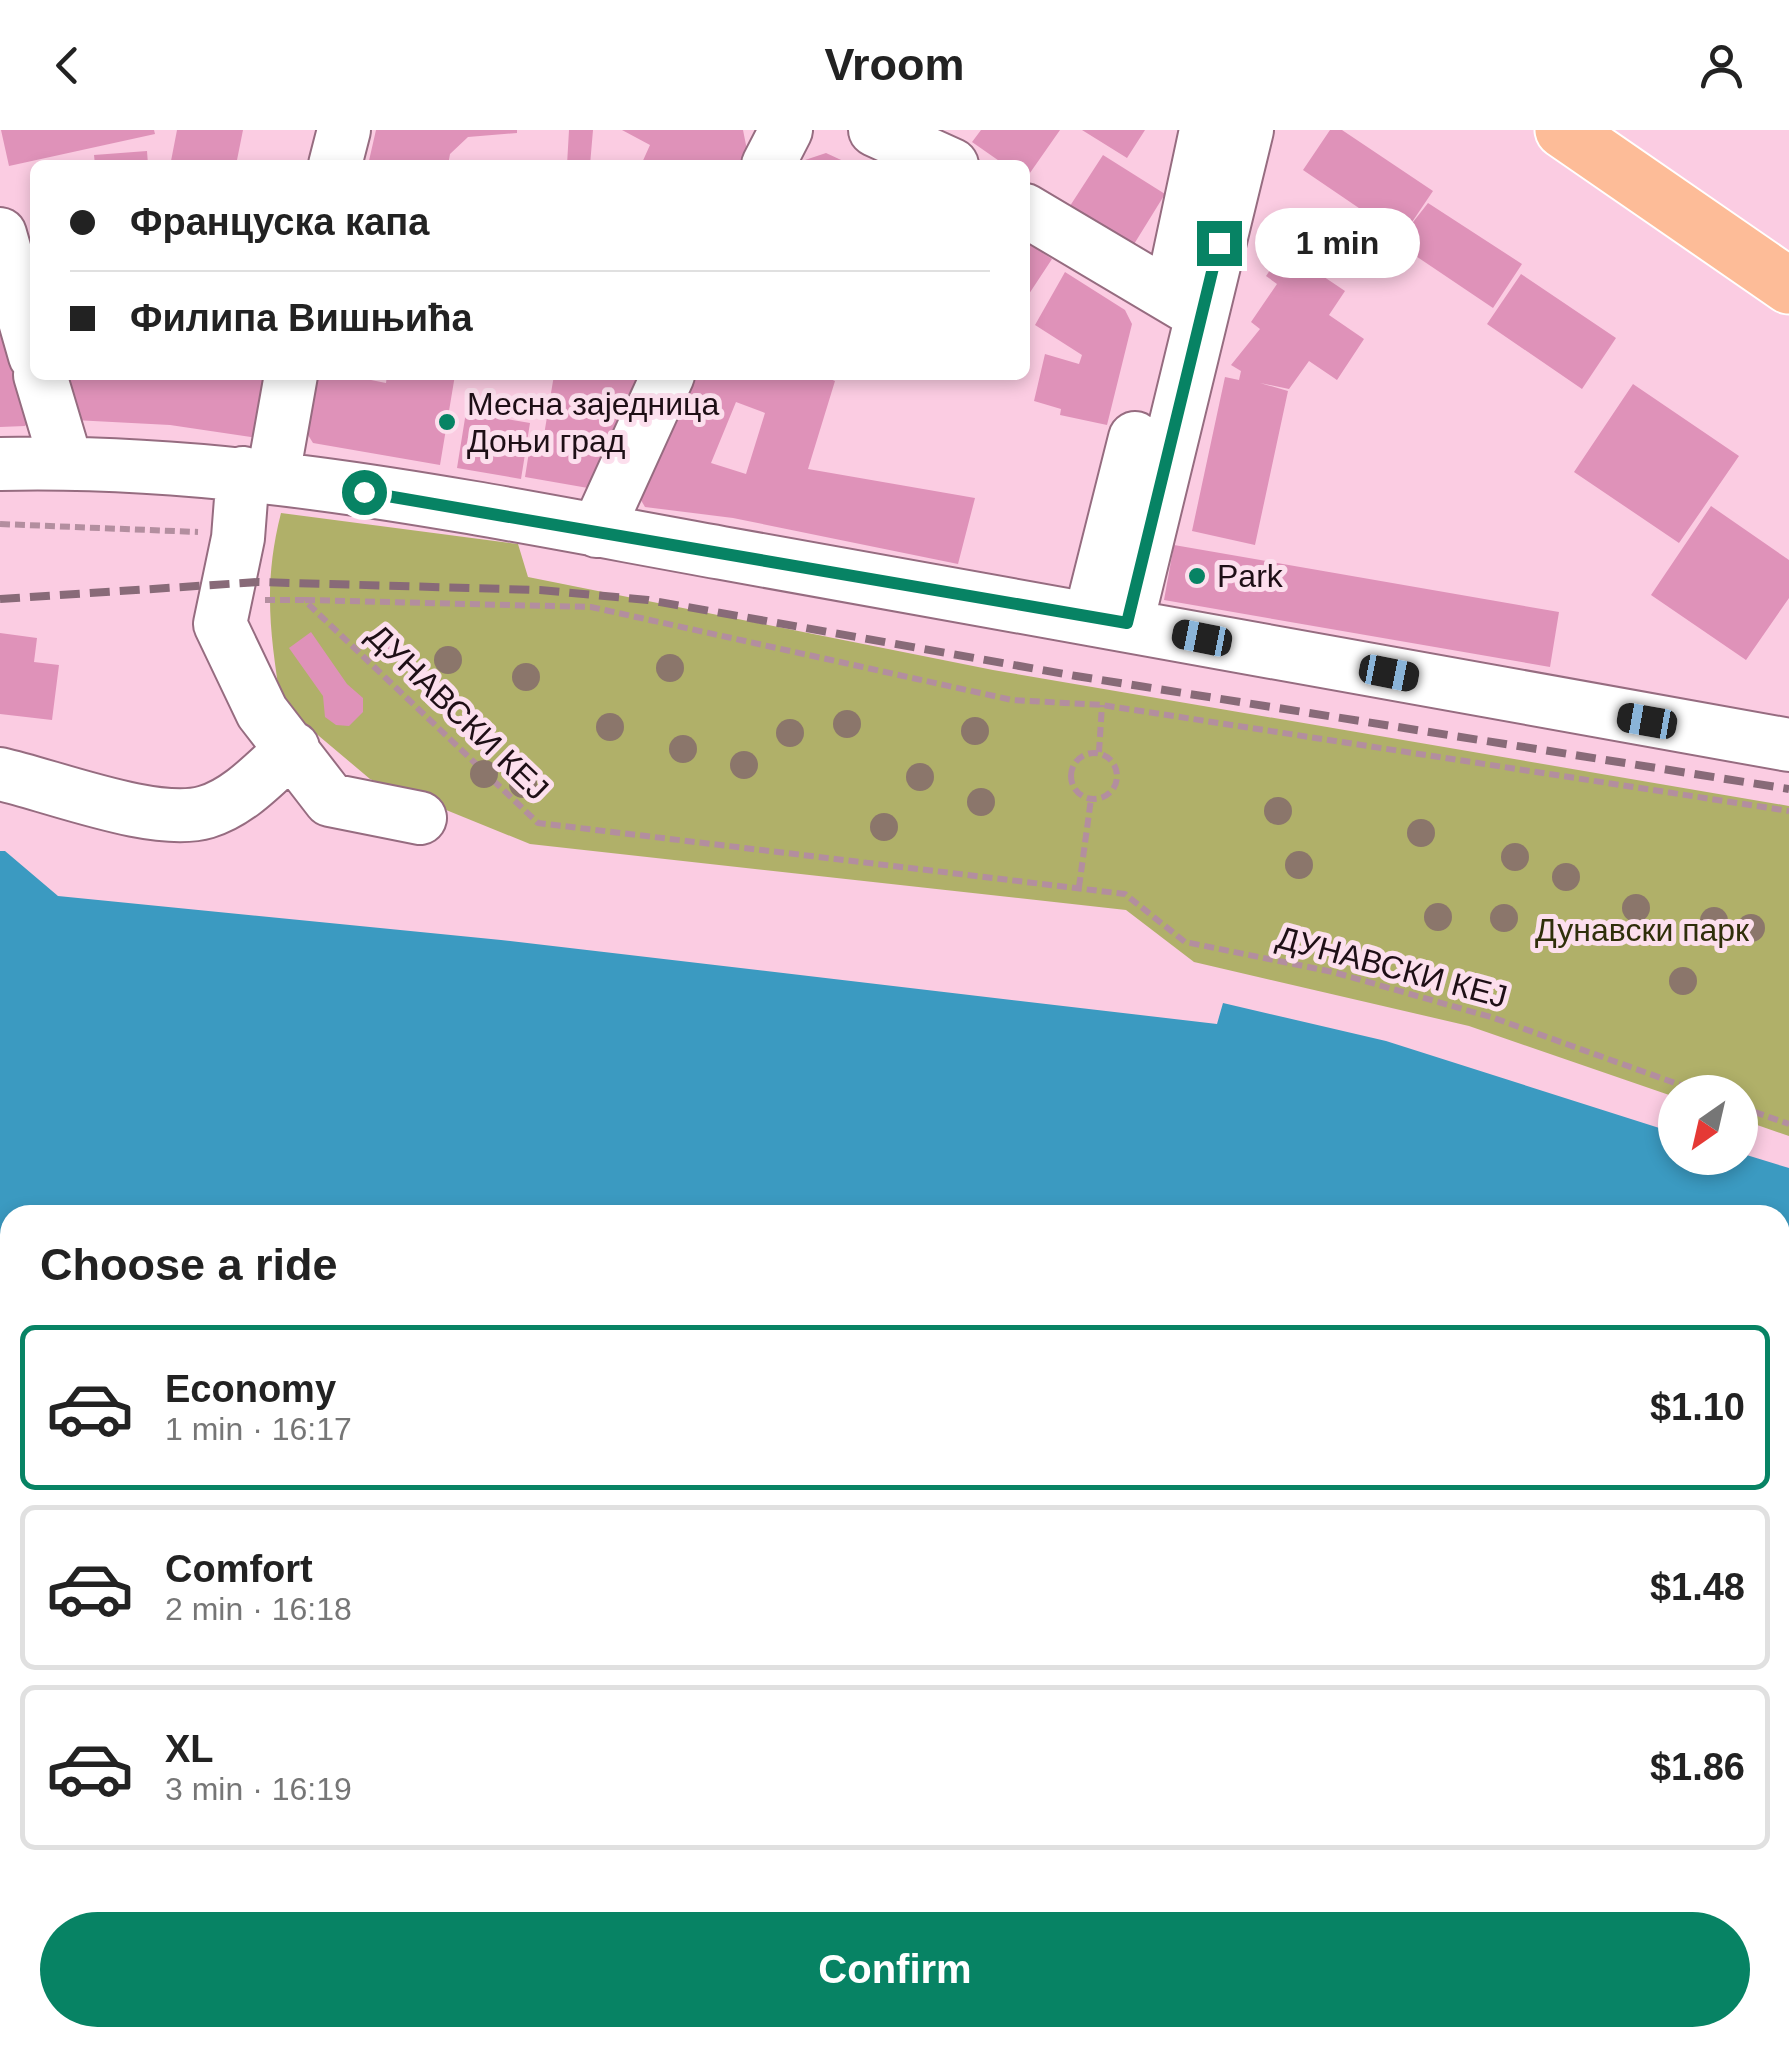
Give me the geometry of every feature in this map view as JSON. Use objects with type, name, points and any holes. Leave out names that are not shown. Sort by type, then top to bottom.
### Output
[{"type":"main road","points":[[1563,130],[1789,286]]},
{"type":"street","points":[[336,160],[344,130]]},
{"type":"street","points":[[771,160],[786,130]]},
{"type":"street","points":[[876,130],[941,160]]},
{"type":"street","points":[[1185,307],[1206,130]]},
{"type":"street","points":[[1109,620],[1185,307],[1246,130]]},
{"type":"street","points":[[1030,213],[1185,307]]},
{"type":"street","points":[[0,234],[30,339]]},
{"type":"street","points":[[41,380],[66,462]]},
{"type":"street","points":[[289,380],[258,475],[248,560],[220,624],[262,712],[330,800],[420,818]]},
{"type":"street","points":[[598,531],[666,380]]},
{"type":"street","points":[[0,464],[66,462],[258,475],[1109,620],[1789,745]]},
{"type":"street","points":[[0,774],[156,816],[204,813],[237,798],[293,748]]},
{"type":"path","points":[[0,524],[173,528],[248,560],[262,600],[591,608],[1012,700],[1102,704],[1789,811]]},
{"type":"path","name":"ДУНАВСКИ КЕЈ","points":[[304,600],[538,823],[1125,894],[1185,942],[1333,972],[1494,1018],[1658,1077]]},
{"type":"path","points":[[1099,752],[1102,704]]},
{"type":"path","points":[[1099,752],[1116,768],[1116,783],[1106,796],[1092,799],[1078,793],[1071,772],[1077,759],[1099,752]]},
{"type":"path","points":[[1079,887],[1092,799]]},
{"type":"path","points":[[1758,1113],[1789,1124]]},
{"type":"green space","name":"Дунавски парк","points":[[281,513],[518,544],[528,577],[993,670],[1789,806],[1789,1136],[1758,1125],[1758,1075],[1658,1075],[1658,1091],[1469,1026],[1194,962],[1126,910],[530,844],[370,779],[281,704],[270,608]]},
{"type":"water","points":[[0,851],[5,851],[58,896],[501,940],[1217,1024],[1223,1003],[1386,1041],[1658,1128],[1658,1175],[1758,1175],[1758,1159],[1789,1168],[1789,1205],[0,1205]]},
{"type":"building","points":[[1,130],[154,130],[155,134],[30,160],[9,166]]},
{"type":"building","points":[[177,130],[243,130],[237,160],[171,160]]},
{"type":"building","points":[[376,130],[517,130],[468,137],[449,160],[369,160]]},
{"type":"building","points":[[569,130],[593,130],[590,160],[567,160]]},
{"type":"building","points":[[622,130],[743,130],[747,150],[743,160],[643,160],[650,145]]},
{"type":"building","points":[[981,130],[1060,130],[1030,173],[1030,160],[998,160],[972,142]]},
{"type":"building","points":[[1082,130],[1145,130],[1127,158]]},
{"type":"building","points":[[1330,130],[1342,130],[1433,191],[1406,231],[1428,203],[1522,264],[1493,308],[1398,244],[1403,238],[1303,170]]},
{"type":"building","points":[[147,151],[148,160],[94,160],[94,155]]},
{"type":"building","points":[[826,153],[841,160],[805,160]]},
{"type":"building","points":[[1103,155],[1165,194],[1131,249],[1068,209]]},
{"type":"building","points":[[1030,244],[1052,259],[1030,292]]},
{"type":"building","points":[[1284,250],[1345,291],[1329,315],[1364,339],[1337,380],[1309,361],[1289,389],[1260,383],[1288,391],[1255,545],[1192,531],[1225,377],[1239,380],[1241,371],[1231,365],[1260,329],[1251,322],[1277,284],[1266,276]]},
{"type":"building","points":[[1065,272],[1125,310],[1132,324],[1107,425],[1060,415],[1061,409],[1034,401],[1045,354],[1079,364],[1082,355],[1035,325]]},
{"type":"building","points":[[1521,274],[1616,338],[1582,389],[1487,324]]},
{"type":"building","points":[[0,313],[33,416],[25,426],[0,427]]},
{"type":"building","points":[[68,380],[271,380],[258,438],[170,425],[74,420]]},
{"type":"building","points":[[314,380],[454,380],[440,465],[313,443],[305,430]]},
{"type":"building","points":[[553,380],[637,380],[634,395],[625,394],[617,436],[608,436],[604,472],[588,488],[525,477],[532,433],[544,435]]},
{"type":"building","points":[[686,380],[833,380],[808,469],[975,498],[958,564],[733,518],[645,507],[635,490]],"holes":[[[736,402],[765,413],[746,474],[711,463]]]},
{"type":"building","points":[[1633,384],[1739,456],[1679,543],[1574,472]]},
{"type":"building","points":[[466,412],[530,423],[521,479],[457,468]]},
{"type":"building","points":[[1711,506],[1789,560],[1789,598],[1746,660],[1651,595]]},
{"type":"building","points":[[1174,545],[1559,612],[1550,667],[1164,600]]},
{"type":"building","points":[[379,628],[402,654],[392,663],[369,636]]},
{"type":"building","points":[[311,632],[347,684],[363,698],[363,712],[349,726],[336,725],[325,717],[323,696],[289,648]]},
{"type":"building","points":[[0,633],[37,638],[34,662],[59,665],[52,720],[0,714]]},
{"type":"railway","points":[[0,599],[258,582],[540,590],[648,600],[1076,676],[1789,789]]},
{"type":"place","name":"Месна заједница Доњи град","points":[[447,422]]},
{"type":"place","name":"Park","points":[[1197,576]]},
{"type":"route","points":[[364,492],[1127,623],[1219,243]]}]
